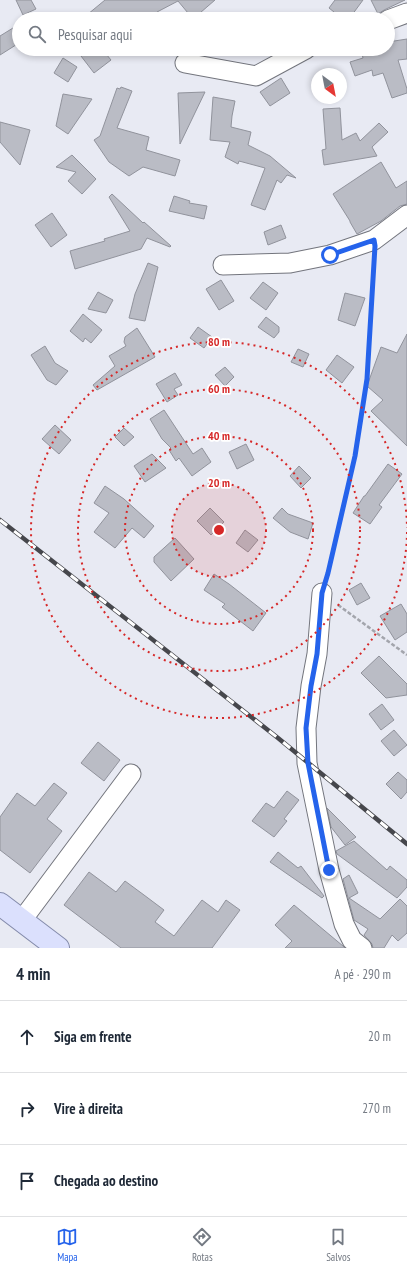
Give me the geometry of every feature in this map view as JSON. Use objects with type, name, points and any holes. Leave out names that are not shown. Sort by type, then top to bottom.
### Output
[{"type":"main road","points":[[0,904],[58,948]]},
{"type":"street","points":[[395,17],[407,13]]},
{"type":"street","points":[[185,63],[256,76],[293,56]]},
{"type":"street","points":[[223,265],[290,263],[330,255],[374,240],[407,215]]},
{"type":"street","points":[[322,593],[317,654],[311,686],[306,728],[308,763],[329,870],[344,924],[352,940],[362,948]]},
{"type":"street","points":[[22,920],[131,774]]},
{"type":"path","points":[[374,240],[375,254],[367,379],[355,456],[322,593],[407,655]]},
{"type":"building","points":[[16,0],[31,0],[36,9],[30,12],[22,12]]},
{"type":"building","points":[[105,0],[215,0],[201,12],[187,12],[178,1],[157,12],[90,12]]},
{"type":"building","points":[[335,0],[363,0],[354,12],[334,12],[329,8]]},
{"type":"building","points":[[371,0],[405,0],[381,12],[377,12]]},
{"type":"building","points":[[12,29],[12,47],[0,55],[0,36]]},
{"type":"building","points":[[407,39],[407,59],[398,60],[407,93],[392,98],[383,73],[373,76],[372,70],[355,76],[350,62],[363,58],[363,56],[395,56],[395,41]]},
{"type":"building","points":[[81,56],[108,56],[111,60],[94,73]]},
{"type":"building","points":[[63,58],[77,67],[68,82],[54,73]]},
{"type":"building","points":[[281,78],[290,93],[270,106],[260,92]]},
{"type":"building","points":[[121,87],[132,91],[117,128],[149,137],[146,150],[180,160],[175,176],[143,167],[129,176],[109,162],[94,140],[100,136],[117,88],[120,89]]},
{"type":"building","points":[[205,92],[180,144],[178,93]]},
{"type":"building","points":[[63,94],[92,99],[68,134],[56,126]]},
{"type":"building","points":[[213,97],[235,101],[231,127],[251,132],[248,145],[270,156],[296,178],[287,175],[281,183],[277,180],[265,210],[251,205],[265,168],[239,161],[238,164],[225,157],[230,142],[210,140]]},
{"type":"building","points":[[340,108],[342,140],[356,133],[360,141],[379,123],[388,132],[372,147],[377,156],[324,165],[322,150],[326,149],[323,109]]},
{"type":"building","points":[[0,122],[30,130],[20,165],[0,142]]},
{"type":"building","points":[[72,155],[96,179],[82,194],[68,181],[76,172],[56,167]]},
{"type":"building","points":[[381,162],[396,188],[407,181],[407,204],[400,206],[381,221],[357,234],[333,194]]},
{"type":"building","points":[[112,194],[143,223],[144,222],[171,246],[170,247],[147,238],[141,249],[75,269],[70,251],[105,241],[104,239],[130,231],[109,197]]},
{"type":"building","points":[[174,196],[190,201],[189,203],[207,206],[204,219],[169,211]]},
{"type":"building","points":[[52,213],[67,235],[51,247],[35,225]]},
{"type":"building","points":[[281,225],[286,238],[268,245],[264,232]]},
{"type":"building","points":[[148,263],[158,267],[145,321],[129,318],[135,294]]},
{"type":"building","points":[[221,280],[234,301],[219,310],[206,289]]},
{"type":"building","points":[[263,282],[278,293],[266,310],[250,298]]},
{"type":"building","points":[[98,292],[113,300],[106,313],[88,309]]},
{"type":"building","points":[[345,293],[365,298],[355,326],[338,320]]},
{"type":"building","points":[[83,314],[102,330],[91,343],[85,338],[83,342],[70,331]]},
{"type":"building","points":[[266,317],[279,327],[279,332],[274,338],[258,327]]},
{"type":"building","points":[[198,327],[212,337],[204,348],[190,338]]},
{"type":"building","points":[[137,328],[155,357],[97,390],[93,385],[115,366],[109,356],[126,346],[124,342],[125,337]]},
{"type":"building","points":[[407,334],[407,446],[371,411],[383,400],[367,386],[381,347],[397,353]]},
{"type":"building","points":[[45,346],[55,363],[68,371],[56,385],[47,380],[31,355]]},
{"type":"building","points":[[298,349],[309,354],[303,367],[291,362]]},
{"type":"building","points":[[337,355],[354,367],[342,383],[326,370]]},
{"type":"building","points":[[225,367],[234,377],[225,386],[215,375]]},
{"type":"building","points":[[175,373],[182,385],[174,389],[178,395],[167,402],[156,384]]},
{"type":"building","points":[[164,410],[193,454],[202,448],[211,462],[192,476],[179,458],[176,461],[169,450],[171,448],[162,439],[150,419]]},
{"type":"building","points":[[55,425],[71,440],[59,454],[42,439]]},
{"type":"building","points":[[124,428],[134,437],[124,446],[115,437]]},
{"type":"building","points":[[246,444],[254,460],[237,469],[229,452]]},
{"type":"building","points":[[152,454],[166,468],[145,482],[134,466]]},
{"type":"building","points":[[388,464],[402,474],[379,505],[382,507],[370,524],[353,513]]},
{"type":"building","points":[[299,466],[311,478],[301,488],[290,476]]},
{"type":"building","points":[[105,486],[124,499],[154,526],[144,538],[132,528],[115,548],[94,532],[109,513],[94,503]]},
{"type":"building","points":[[210,508],[224,522],[211,535],[197,521]]},
{"type":"building","points":[[282,508],[288,514],[313,523],[308,539],[290,532],[273,518]]},
{"type":"building","points":[[245,530],[258,540],[248,552],[236,543]]},
{"type":"building","points":[[175,538],[194,559],[171,581],[154,562],[154,557]]},
{"type":"building","points":[[214,574],[266,613],[253,631],[222,607],[225,604],[204,590]]},
{"type":"building","points":[[361,583],[370,598],[357,605],[349,590]]},
{"type":"building","points":[[401,604],[407,614],[407,632],[395,640],[380,616]]},
{"type":"building","points":[[379,656],[407,684],[407,695],[386,698],[361,673]]},
{"type":"building","points":[[382,704],[394,720],[381,730],[369,714]]},
{"type":"building","points":[[394,730],[407,745],[394,756],[381,741]]},
{"type":"building","points":[[98,742],[120,760],[104,781],[81,763]]},
{"type":"building","points":[[398,772],[407,780],[407,792],[401,799],[386,784]]},
{"type":"building","points":[[54,783],[67,793],[47,819],[62,831],[30,873],[0,850],[0,817],[17,793],[35,806]]},
{"type":"building","points":[[287,791],[299,800],[284,819],[287,821],[274,837],[252,821],[266,803],[274,808]]},
{"type":"building","points":[[327,808],[356,837],[345,845],[331,827]]},
{"type":"building","points":[[354,841],[387,870],[390,866],[407,880],[407,887],[397,898],[337,854],[336,851]]},
{"type":"building","points":[[278,852],[298,868],[301,866],[324,896],[322,898],[270,862]]},
{"type":"building","points":[[89,872],[116,892],[125,881],[164,910],[155,922],[174,936],[202,900],[218,912],[226,900],[240,910],[212,948],[121,948],[64,905]]},
{"type":"building","points":[[349,875],[358,893],[349,898],[380,919],[400,899],[407,906],[407,933],[398,941],[392,935],[384,948],[373,948],[372,944],[364,935],[368,929],[354,920],[343,879]]},
{"type":"building","points":[[294,905],[345,948],[285,948],[292,941],[275,925]]},
{"type":"railway","points":[[0,520],[278,738],[407,844]]},
{"type":"route","points":[[329,870],[308,763],[306,728],[311,686],[317,654],[322,593],[355,456],[367,379],[375,246],[374,240],[330,255]]}]
